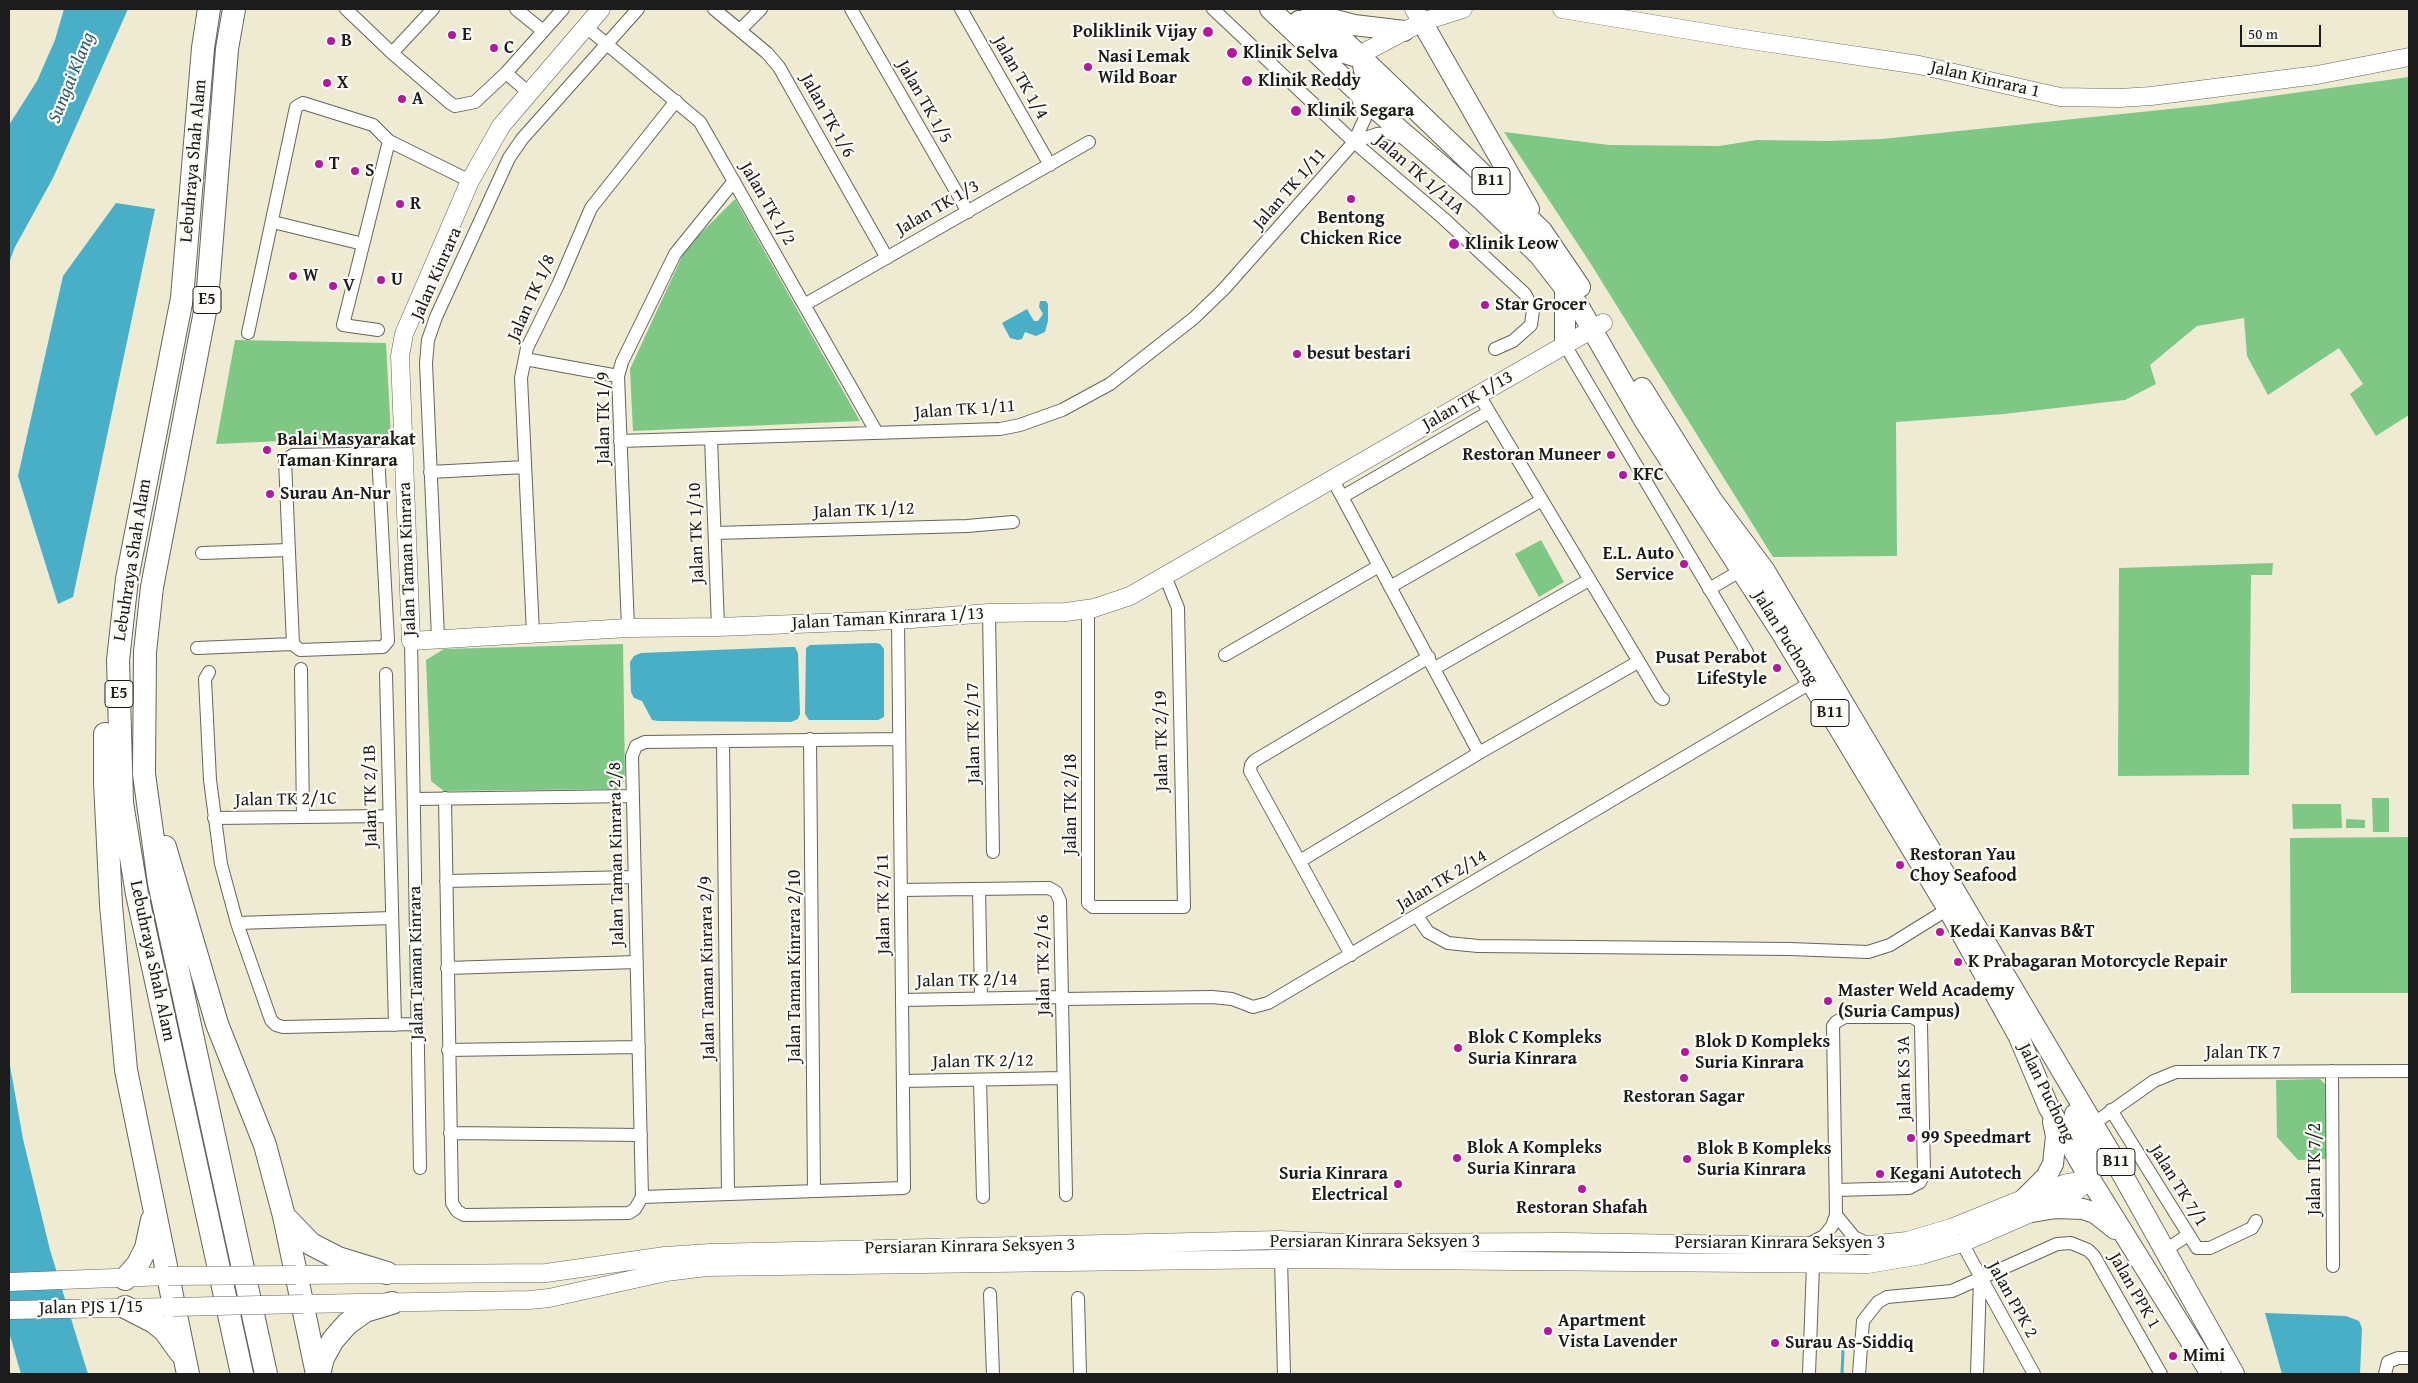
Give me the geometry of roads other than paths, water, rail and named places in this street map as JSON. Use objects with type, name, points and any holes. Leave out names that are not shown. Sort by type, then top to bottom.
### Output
[{"type":"highway","name":"Lebuhraya Shah Alam","points":[[209,9],[203,48],[182,298],[138,513],[127,579],[118,660],[122,803],[136,894],[242,1374]]},
{"type":"highway","name":"Lebuhraya Shah Alam","points":[[234,9],[227,49],[207,301],[152,588],[145,652],[144,774],[159,883],[266,1374]]},
{"type":"highway","points":[[138,513],[120,556],[109,606],[105,673],[105,782],[116,971],[125,1060],[153,1212],[186,1366]]},
{"type":"highway","points":[[144,774],[217,1024],[266,1145],[284,1216],[318,1374]]},
{"type":"highway","points":[[120,1279],[138,1264],[146,1248],[153,1212]]},
{"type":"highway","points":[[284,1216],[311,1244],[338,1258],[388,1273]]},
{"type":"highway","points":[[318,1374],[323,1358],[333,1340],[347,1324],[365,1311],[392,1303]]},
{"type":"highway","points":[[121,1308],[154,1322],[165,1332],[186,1366]]},
{"type":"main road","name":"Jalan Taman Kinrara","points":[[411,641],[400,356],[404,334],[470,181],[501,126],[528,92],[601,9]]},
{"type":"main road","name":"Jalan Puchong","points":[[1270,9],[1352,87],[1484,202],[1539,255],[1598,326],[1644,420],[1699,508],[1742,570],[1812,682],[1948,909],[2019,1037],[2049,1108],[2090,1179],[2211,1374]]},
{"type":"main road","points":[[1285,9],[1338,51],[1353,56],[1361,54],[1413,21]]},
{"type":"main road","points":[[1315,12],[1354,25],[1413,21],[1463,9]]},
{"type":"main road","name":"Jalan Kinrara 1","points":[[1562,9],[1736,38],[1919,65],[2060,97],[2120,98],[2151,96],[2317,75],[2409,58]]},
{"type":"main road","name":"Jalan Puchong","points":[[1315,12],[1361,54],[1542,231],[1598,326],[1712,500],[1765,571],[2069,1084],[2234,1374]]},
{"type":"main road","points":[[1413,21],[1542,231]]},
{"type":"main road","points":[[1361,54],[1365,74],[1378,94],[1486,190],[1519,224],[1539,255]]},
{"type":"main road","points":[[1564,287],[1565,345]]},
{"type":"main road","name":"Jalan TK 1/13","points":[[1333,480],[1598,326]]},
{"type":"main road","name":"Jalan Taman Kinrara 1/13","points":[[411,641],[628,628],[718,627],[898,620],[989,613],[1066,612],[1088,609],[1130,596],[1333,480]]},
{"type":"main road","points":[[2069,1084],[2072,1107],[2090,1152],[2090,1179],[2108,1184],[2162,1247]]},
{"type":"main road","points":[[2049,1108],[2056,1136],[2052,1164],[2028,1205],[2070,1208],[2095,1213],[2106,1219],[2132,1246]]},
{"type":"main road","name":"Persiaran Kinrara Seksyen 3","points":[[296,1275],[388,1273],[546,1274],[664,1256],[710,1253],[1280,1240],[1340,1243],[1566,1242],[1800,1246],[1870,1245],[1907,1240],[2028,1205],[2072,1195],[2090,1179]]},
{"type":"main road","name":"Persiaran Kinrara Seksyen 3","points":[[392,1303],[548,1298],[666,1272],[707,1267],[1281,1259],[1704,1261],[1813,1265],[1868,1264],[1922,1255],[1962,1243],[2028,1205]]},
{"type":"main road","points":[[1194,1243],[1258,1247],[1268,1250],[1281,1259],[1285,1252],[1292,1248],[1340,1243]]},
{"type":"main road","name":"Jalan PJS 1/15","points":[[9,1282],[168,1276],[296,1275]]},
{"type":"main road","name":"Jalan PJS 1/15","points":[[9,1310],[392,1303]]},
{"type":"street","points":[[346,9],[392,53],[450,104],[455,106],[475,102],[506,72],[563,9]]},
{"type":"street","points":[[392,53],[433,9]]},
{"type":"street","points":[[516,9],[542,31]]},
{"type":"street","name":"Jalan Kinrara","points":[[438,638],[426,363],[428,340],[436,317],[509,158],[522,139],[638,9]]},
{"type":"street","name":"Jalan TK 1/6","points":[[714,9],[767,53],[779,67],[887,258]]},
{"type":"street","points":[[740,30],[761,9]]},
{"type":"street","name":"Jalan TK 1/5","points":[[851,9],[968,212]]},
{"type":"street","name":"Jalan TK 1/4","points":[[961,9],[1050,165]]},
{"type":"street","name":"Jalan TK 1/11A","points":[[1213,9],[1354,142],[1443,218],[1525,294],[1533,310],[1532,325],[1514,341],[1495,349]]},
{"type":"street","name":"Jalan TK 1/2","points":[[585,26],[700,122],[877,433]]},
{"type":"street","points":[[506,72],[528,92]]},
{"type":"street","points":[[1352,87],[1361,103],[1365,118],[1354,142]]},
{"type":"street","name":"Jalan TK 1/8","points":[[533,633],[521,378],[527,348],[558,285],[591,208],[676,101]]},
{"type":"street","points":[[248,333],[296,107],[303,103],[373,125],[389,141],[470,181]]},
{"type":"street","points":[[1354,142],[1368,135],[1388,133],[1414,142]]},
{"type":"street","points":[[378,330],[343,325],[389,141]]},
{"type":"street","name":"Jalan TK 1/3","points":[[804,305],[1089,142]]},
{"type":"street","name":"Jalan TK 1/11","points":[[620,442],[1000,428],[1020,425],[1062,410],[1110,384],[1194,318],[1255,255],[1354,142]]},
{"type":"street","name":"Jalan TK 1/9","points":[[628,628],[618,376],[628,349],[675,254],[690,232],[734,181]]},
{"type":"street","points":[[272,222],[362,244]]},
{"type":"street","points":[[1565,345],[1747,652]]},
{"type":"street","points":[[525,359],[618,376]]},
{"type":"street","points":[[1479,395],[1638,662],[1660,697],[1664,700]]},
{"type":"street","points":[[1342,497],[1489,412]]},
{"type":"street","name":"Jalan TK 1/10","points":[[711,438],[718,627]]},
{"type":"street","points":[[197,648],[293,644],[300,650],[383,646],[388,641],[378,454]]},
{"type":"street","points":[[293,644],[285,460],[292,455],[404,454]]},
{"type":"street","points":[[430,472],[525,467]]},
{"type":"street","points":[[1333,480],[1479,753]]},
{"type":"street","points":[[1390,587],[1542,500]]},
{"type":"street","name":"Jalan TK 1/12","points":[[715,533],[967,526],[1013,522]]},
{"type":"street","points":[[202,552],[289,550]]},
{"type":"street","points":[[1225,655],[1379,566]]},
{"type":"street","points":[[1709,589],[1742,570]]},
{"type":"street","name":"Jalan TK 2/19","points":[[1165,576],[1178,608],[1184,907]]},
{"type":"street","points":[[1351,955],[1250,771],[1254,761],[1432,663],[1589,580]]},
{"type":"street","name":"Jalan TK 2/18","points":[[1088,609],[1088,902],[1093,907],[1184,907]]},
{"type":"street","name":"Jalan TK 2/17","points":[[989,613],[993,852]]},
{"type":"street","name":"Jalan TK 2/11","points":[[814,1191],[904,1188],[898,620]]},
{"type":"street","name":"Jalan Taman Kinrara","points":[[411,641],[420,1168]]},
{"type":"street","points":[[1300,861],[1479,753],[1638,662]]},
{"type":"street","points":[[301,669],[303,817]]},
{"type":"street","points":[[209,672],[205,679],[214,818],[221,864],[237,923],[271,1020],[276,1025],[283,1027],[417,1024]]},
{"type":"street","name":"Jalan TK 2/1B","points":[[386,674],[388,816],[395,1025]]},
{"type":"street","name":"Jalan TK 2/14","points":[[902,1000],[981,998],[1221,998],[1254,1006],[1268,1003],[1812,682]]},
{"type":"street","name":"Jalan Taman Kinrara 2/10","points":[[810,739],[814,1191]]},
{"type":"street","name":"Jalan Taman Kinrara 2/8","points":[[642,1197],[632,756],[636,746],[645,742],[900,739]]},
{"type":"street","name":"Jalan Taman Kinrara 2/9","points":[[723,741],[728,1194]]},
{"type":"street","points":[[415,800],[633,796]]},
{"type":"street","points":[[445,798],[452,1203],[457,1211],[464,1215],[629,1213],[635,1209],[642,1197],[814,1191]]},
{"type":"street","name":"Jalan TK 2/1C","points":[[214,818],[388,816]]},
{"type":"street","points":[[446,881],[635,877]]},
{"type":"street","name":"Jalan TK 2/16","points":[[901,890],[1049,888],[1056,892],[1060,901],[1066,1195]]},
{"type":"street","points":[[979,889],[981,998]]},
{"type":"street","points":[[1417,916],[1428,932],[1448,943],[1478,946],[1790,949],[1868,952],[1898,941],[1948,909]]},
{"type":"street","points":[[237,923],[392,918]]},
{"type":"street","points":[[447,968],[637,962]]},
{"type":"street","name":"Jalan KS 3A","points":[[1836,1190],[1909,1188],[1920,1182],[1924,1173],[1921,1025],[1919,1021],[1912,1017],[1845,1017],[1833,1026],[1836,1215]]},
{"type":"street","points":[[448,1050],[639,1047]]},
{"type":"street","name":"Jalan TK 7/2","points":[[2332,1071],[2333,1266]]},
{"type":"street","name":"Jalan TK 7","points":[[2092,1124],[2154,1081],[2176,1072],[2409,1071]]},
{"type":"street","name":"Jalan TK 2/12","points":[[903,1081],[1063,1078]]},
{"type":"street","points":[[980,1080],[982,1197]]},
{"type":"street","name":"Jalan TK 7/1","points":[[2111,1110],[2197,1248],[2210,1248],[2252,1228],[2256,1221]]},
{"type":"street","points":[[450,1133],[641,1135]]},
{"type":"street","points":[[1836,1215],[1854,1237],[1870,1245]]},
{"type":"street","points":[[1809,1374],[1813,1265],[1800,1246],[1824,1236],[1832,1226],[1836,1215]]},
{"type":"street","points":[[2162,1247],[2188,1236]]},
{"type":"street","name":"Jalan PPK 2","points":[[1962,1243],[1980,1280],[2034,1374]]},
{"type":"street","name":"Jalan PPK 1","points":[[1859,1374],[1863,1321],[1878,1302],[1886,1297],[1952,1291],[2057,1244],[2072,1243],[2082,1247],[2094,1256],[2161,1374]]},
{"type":"street","points":[[1813,1265],[1830,1246]]},
{"type":"street","points":[[1281,1259],[1284,1374]]},
{"type":"street","points":[[1977,1374],[1980,1280]]},
{"type":"street","points":[[990,1294],[992,1374]]},
{"type":"street","points":[[1078,1298],[1080,1374]]},
{"type":"street","points":[[2385,1374],[2388,1362],[2398,1358],[2409,1358]]},
{"type":"water","name":"Sungai Klang","points":[[64,9],[128,9],[53,178],[15,247],[9,263],[9,125],[37,81],[55,40]]},
{"type":"water","points":[[116,203],[155,209],[73,597],[58,604],[18,476],[63,276]]},
{"type":"water","points":[[1040,301],[1046,301],[1048,304],[1048,321],[1045,332],[1036,336],[1025,332],[1022,339],[1010,338],[1002,323],[1027,309],[1034,321],[1038,321],[1043,314],[1039,307]]},
{"type":"water","points":[[880,644],[884,649],[884,717],[878,720],[809,720],[805,714],[806,648],[810,645]]},
{"type":"water","points":[[795,647],[798,653],[800,714],[798,719],[791,722],[652,720],[642,701],[634,698],[631,692],[630,662],[634,656],[641,653]]},
{"type":"water","points":[[9,1060],[23,1139],[50,1250],[88,1374],[21,1374],[9,1332]]},
{"type":"water","points":[[2265,1313],[2346,1316],[2359,1321],[2362,1328],[2360,1374],[2282,1374]]},
{"type":"waterway","points":[[1842,1374],[1843,1351]]},
{"type":"place","name":"Poliklinik Vijay","points":[[1208,32]]},
{"type":"place","name":"E","points":[[452,35]]},
{"type":"place","name":"B","points":[[331,41]]},
{"type":"place","name":"C","points":[[494,48]]},
{"type":"place","name":"Klinik Selva","points":[[1232,53]]},
{"type":"place","name":"Nasi Lemak Wild Boar","points":[[1088,67]]},
{"type":"place","name":"Klinik Reddy","points":[[1247,81]]},
{"type":"place","name":"X","points":[[327,83]]},
{"type":"place","name":"A","points":[[402,99]]},
{"type":"place","name":"Klinik Segara","points":[[1296,111]]},
{"type":"place","name":"T","points":[[319,164]]},
{"type":"place","name":"S","points":[[355,171]]},
{"type":"place","name":"Bentong Chicken Rice","points":[[1351,199]]},
{"type":"place","name":"R","points":[[400,204]]},
{"type":"place","name":"Klinik Leow","points":[[1454,244]]},
{"type":"place","name":"W","points":[[293,276]]},
{"type":"place","name":"U","points":[[381,280]]},
{"type":"place","name":"V","points":[[333,286]]},
{"type":"place","name":"Star Grocer","points":[[1485,305]]},
{"type":"place","name":"besut bestari","points":[[1297,354]]},
{"type":"place","name":"Balai Masyarakat Taman Kinrara","points":[[267,450]]},
{"type":"place","name":"Restoran Muneer","points":[[1611,455]]},
{"type":"place","name":"KFC","points":[[1623,475]]},
{"type":"place","name":"Surau An-Nur","points":[[270,494]]},
{"type":"place","name":"E.L. Auto Service","points":[[1684,564]]},
{"type":"place","name":"Pusat Perabot LifeStyle","points":[[1777,668]]},
{"type":"place","name":"Restoran Yau Choy Seafood","points":[[1900,865]]},
{"type":"place","name":"Kedai Kanvas B&T","points":[[1940,932]]},
{"type":"place","name":"K Prabagaran Motorcycle Repair","points":[[1958,962]]},
{"type":"place","name":"Master Weld Academy (Suria Campus)","points":[[1828,1001]]},
{"type":"place","name":"Blok C Kompleks Suria Kinrara","points":[[1458,1048]]},
{"type":"place","name":"Blok D Kompleks Suria Kinrara","points":[[1685,1052]]},
{"type":"place","name":"Restoran Sagar","points":[[1684,1078]]},
{"type":"place","name":"99 Speedmart","points":[[1911,1138]]},
{"type":"place","name":"Blok A Kompleks Suria Kinrara","points":[[1457,1158]]},
{"type":"place","name":"Blok B Kompleks Suria Kinrara","points":[[1687,1159]]},
{"type":"place","name":"Kegani Autotech","points":[[1880,1174]]},
{"type":"place","name":"Suria Kinrara Electrical","points":[[1398,1184]]},
{"type":"place","name":"Restoran Shafah","points":[[1582,1189]]},
{"type":"place","name":"Apartment Vista Lavender","points":[[1548,1331]]},
{"type":"place","name":"Surau As-Siddiq","points":[[1775,1343]]},
{"type":"place","name":"Mimi","points":[[2173,1356]]}]
